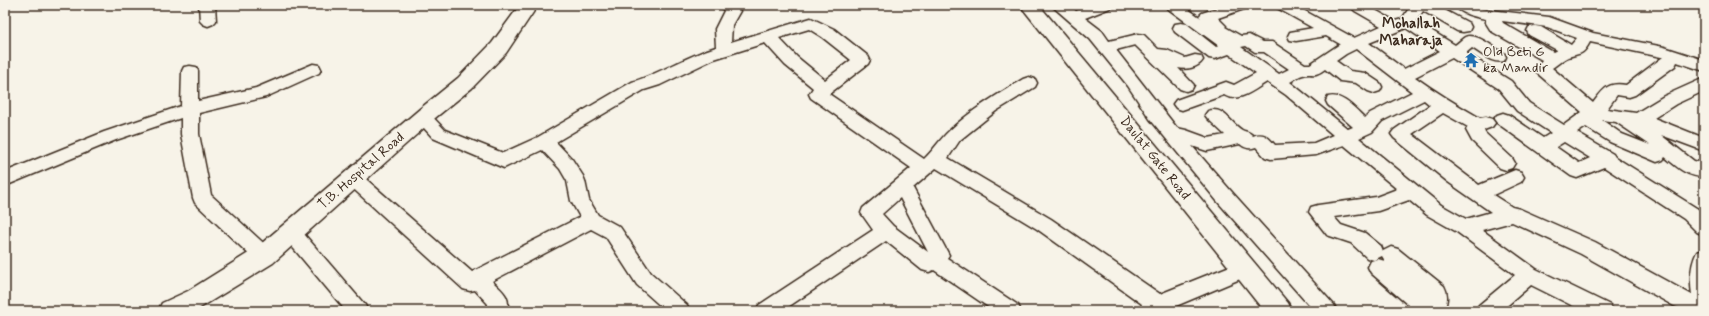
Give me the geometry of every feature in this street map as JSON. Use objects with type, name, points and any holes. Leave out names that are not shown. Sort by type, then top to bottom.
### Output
[{"type":"main road","name":"T.B. Hospital Road","points":[[171,311],[198,298],[264,256],[423,117],[465,83],[499,48],[529,5]]},
{"type":"main road","name":"Daulat Gate Road","points":[[1030,5],[1279,311]]},
{"type":"street","points":[[207,5],[208,21]]},
{"type":"street","points":[[725,50],[722,35],[725,22],[732,10],[728,5]]},
{"type":"street","points":[[1059,5],[1096,35],[1134,82],[1156,115],[1224,196],[1327,311]]},
{"type":"street","points":[[1074,17],[1105,5]]},
{"type":"street","points":[[1172,5],[1213,30],[1239,42],[1248,40],[1261,48],[1266,46],[1301,69]]},
{"type":"street","points":[[1213,30],[1218,26],[1207,16],[1242,5]]},
{"type":"street","points":[[1462,5],[1479,13],[1549,22],[1586,36],[1672,55],[1704,66]]},
{"type":"street","points":[[1513,5],[1497,16],[1494,23],[1497,27],[1560,55]]},
{"type":"street","points":[[1285,6],[1325,29],[1355,43],[1443,104],[1478,125],[1503,119],[1524,107]]},
{"type":"street","points":[[1360,8],[1412,12],[1463,27]]},
{"type":"street","points":[[1412,12],[1433,23]]},
{"type":"street","points":[[1182,104],[1226,88],[1234,93],[1301,69],[1313,70],[1340,50],[1412,12]]},
{"type":"street","points":[[1412,12],[1454,52],[1505,85],[1524,107],[1691,214],[1704,227]]},
{"type":"street","points":[[423,117],[439,134],[504,161],[544,141],[638,86],[654,81],[689,64],[725,50],[811,23],[828,33],[862,60],[818,94],[929,163],[1044,224],[1153,308],[1245,268]]},
{"type":"street","points":[[1181,28],[1215,54],[1230,47]]},
{"type":"street","points":[[1296,36],[1322,32],[1325,29]]},
{"type":"street","points":[[1213,30],[1230,47],[1273,78],[1434,210],[1464,227],[1529,275],[1603,311]]},
{"type":"street","points":[[1535,31],[1564,47],[1560,55]]},
{"type":"street","points":[[768,36],[791,61],[825,89]]},
{"type":"street","points":[[1586,36],[1579,48],[1560,55],[1542,69],[1558,82],[1580,92],[1616,138],[1657,156]]},
{"type":"street","points":[[1106,47],[1138,39],[1186,85]]},
{"type":"street","points":[[1402,76],[1454,52],[1471,41],[1498,57]]},
{"type":"street","points":[[1156,56],[1161,54],[1184,64],[1194,60]]},
{"type":"street","points":[[1543,147],[1566,133],[1594,111],[1612,90],[1617,89],[1629,91],[1669,62],[1672,55]]},
{"type":"street","points":[[1325,62],[1346,76],[1359,77],[1374,87]]},
{"type":"street","points":[[5,179],[110,136],[190,109],[260,92],[314,69]]},
{"type":"street","points":[[190,70],[190,134],[202,198],[264,256]]},
{"type":"street","points":[[903,186],[939,255],[929,264],[886,231],[870,213],[940,155],[954,136],[990,107],[1029,83]]},
{"type":"street","points":[[1639,119],[1670,100],[1704,84]]},
{"type":"street","points":[[1172,134],[1180,134],[1207,145],[1244,137],[1250,143],[1260,140],[1271,152],[1316,149],[1366,128],[1376,117],[1426,92]]},
{"type":"street","points":[[1334,101],[1366,128]]},
{"type":"street","points":[[1443,104],[1400,134],[1454,177],[1509,215]]},
{"type":"street","points":[[1594,111],[1639,119],[1704,145]]},
{"type":"street","points":[[1214,115],[1240,138]]},
{"type":"street","points":[[1619,116],[1652,137],[1688,166],[1696,170],[1704,170]]},
{"type":"street","points":[[1503,119],[1577,171],[1607,159]]},
{"type":"street","points":[[1478,125],[1475,130],[1478,137],[1510,170],[1479,193]]},
{"type":"street","points":[[544,141],[566,164],[576,181],[580,201],[591,220],[613,232],[644,279],[680,311]]},
{"type":"street","points":[[353,178],[470,283],[591,220]]},
{"type":"street","points":[[1412,192],[1378,204],[1318,212],[1334,230],[1358,238],[1381,258],[1430,311]]},
{"type":"street","points":[[1464,227],[1513,214],[1588,248],[1681,300],[1700,306],[1702,295],[1701,275],[1704,258]]},
{"type":"street","points":[[766,311],[886,231]]},
{"type":"street","points":[[291,232],[358,311]]},
{"type":"street","points":[[1381,258],[1437,292],[1437,302],[1434,311]]},
{"type":"street","points":[[934,260],[1010,311]]},
{"type":"street","points":[[1486,311],[1529,275]]},
{"type":"street","points":[[478,280],[499,302],[497,311]]},
{"type":"place","name":"Old Beti G ka Mandir","points":[[1471,60]]},
{"type":"district","name":"Mohallah Maharaja","points":[[1411,32]]}]
